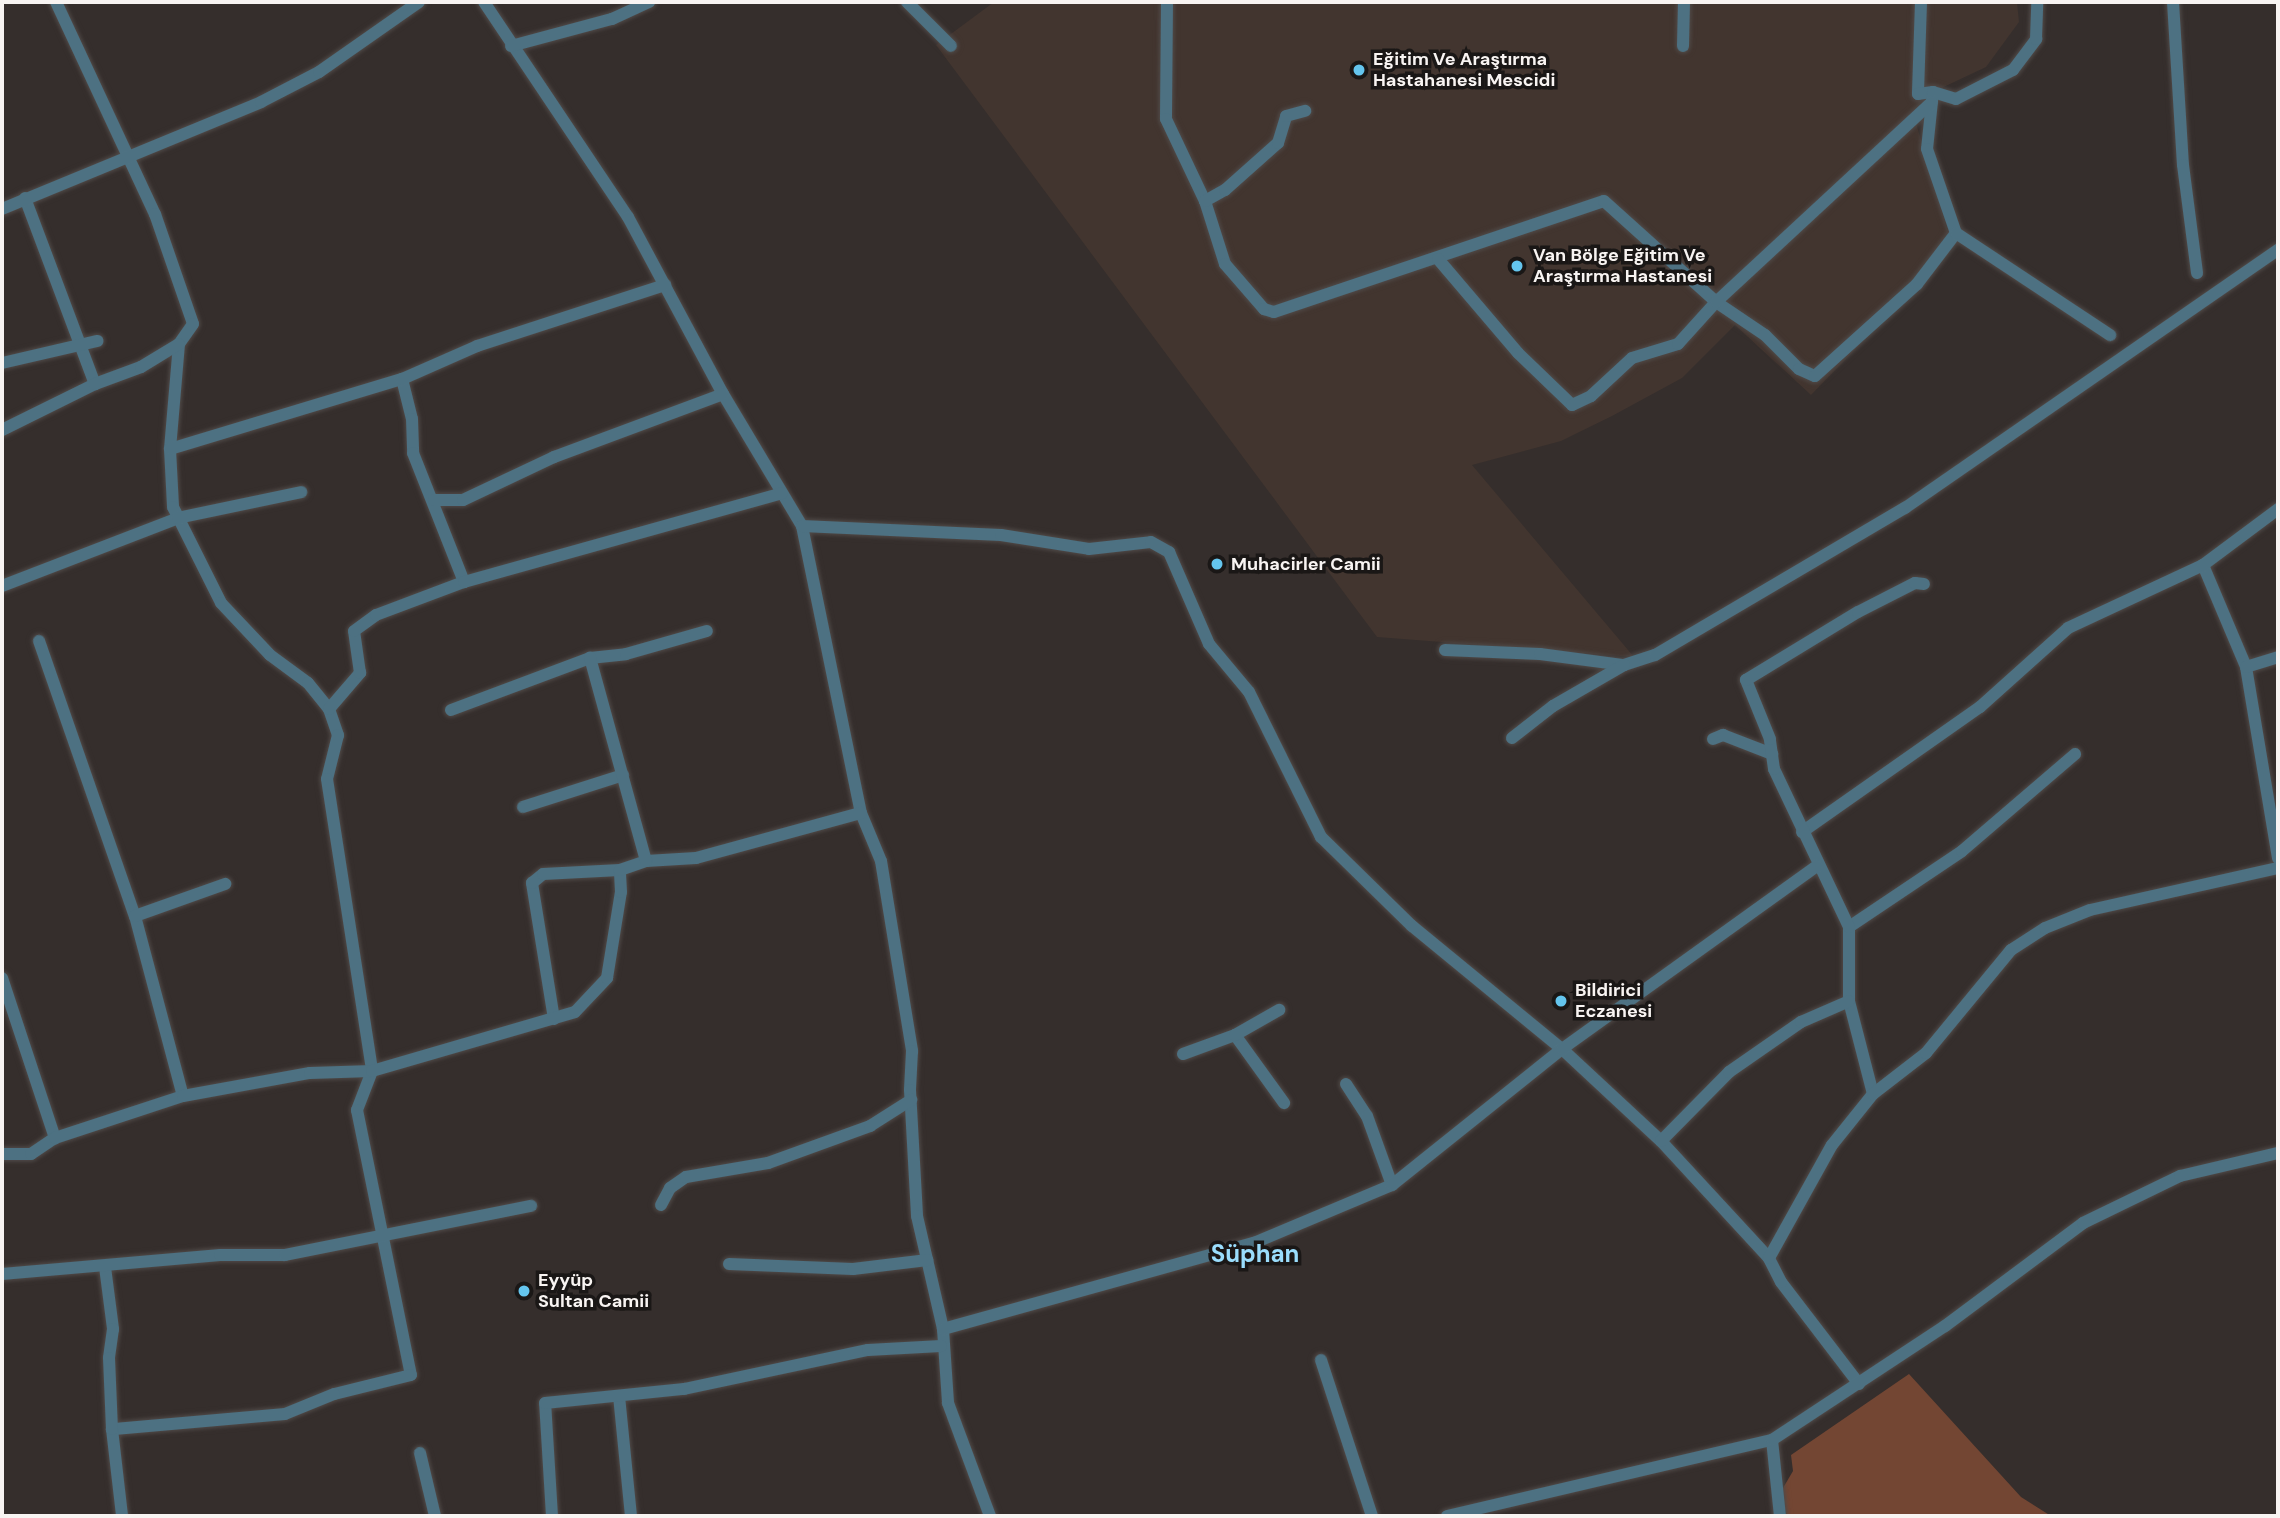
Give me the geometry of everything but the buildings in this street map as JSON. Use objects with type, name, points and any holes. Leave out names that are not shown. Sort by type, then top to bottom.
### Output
[{"type":"street","points":[[2,430],[95,384],[141,367],[179,344],[193,324],[185,293],[55,2]]},
{"type":"street","points":[[2,209],[261,103],[319,72],[419,2]]},
{"type":"street","points":[[484,2],[511,46],[607,183],[723,394],[802,526],[861,813],[881,860],[912,1051],[911,1100],[917,1216],[943,1329],[941,1346],[948,1403],[990,1516]]},
{"type":"street","points":[[511,46],[611,19],[649,2]]},
{"type":"street","points":[[907,2],[951,46]]},
{"type":"street","points":[[1167,2],[1166,119],[1205,201],[1225,264],[1264,309],[1274,312],[1604,201],[1716,302],[1765,335],[1799,369],[1815,376],[1917,284],[1956,233]]},
{"type":"street","points":[[1683,46],[1684,2]]},
{"type":"street","points":[[1921,2],[1918,94],[1956,99],[2013,70],[2036,39],[2037,2]]},
{"type":"street","points":[[2173,2],[2183,165],[2197,274]]},
{"type":"street","points":[[1438,259],[1518,353],[1572,405],[1591,397],[1632,358],[1678,344],[1716,302],[1932,97]]},
{"type":"street","points":[[1932,97],[1927,149],[1956,233],[2110,335]]},
{"type":"street","points":[[1205,201],[1224,190],[1278,143],[1286,116],[1305,111]]},
{"type":"street","points":[[25,198],[95,384]]},
{"type":"street","points":[[1512,738],[1553,706],[1624,665],[1655,655],[1905,508],[2278,250]]},
{"type":"street","points":[[170,449],[402,379],[477,345],[664,285]]},
{"type":"street","points":[[2,363],[34,353],[80,348],[97,341]]},
{"type":"street","points":[[112,1429],[285,1415],[334,1394],[411,1375],[379,1235],[356,1110],[372,1071],[327,779],[338,735],[329,709],[308,683],[270,655],[221,603],[173,507],[170,449],[179,344]]},
{"type":"street","points":[[402,379],[412,419],[413,453],[434,500],[464,582]]},
{"type":"street","points":[[434,500],[463,500],[554,457],[723,394]]},
{"type":"street","points":[[2,586],[178,518],[301,492]]},
{"type":"street","points":[[329,709],[360,673],[354,631],[376,615],[464,582],[782,493]]},
{"type":"street","points":[[1802,832],[1980,707],[2068,628],[2203,565],[2278,509]]},
{"type":"street","points":[[802,526],[1002,535],[1089,549],[1151,542],[1169,552],[1209,644],[1249,692],[1321,837],[1412,926],[1562,1049],[1661,1141],[1769,1258],[1781,1282],[1859,1384]]},
{"type":"street","points":[[2203,565],[2246,667],[2278,858]]},
{"type":"street","points":[[1873,1094],[1849,1001],[1849,927],[1817,866],[1774,769],[1772,754],[1746,680],[1858,612],[1915,583],[1924,584]]},
{"type":"street","points":[[450,709],[590,658],[626,654],[707,631]]},
{"type":"street","points":[[38,641],[135,916],[183,1096]]},
{"type":"street","points":[[1445,650],[1540,654],[1624,665]]},
{"type":"street","points":[[2246,667],[2278,657]]},
{"type":"street","points":[[590,658],[646,861]]},
{"type":"street","points":[[1713,739],[1723,734],[1772,754]]},
{"type":"street","points":[[1849,927],[1962,851],[2075,754]]},
{"type":"street","points":[[523,807],[623,775]]},
{"type":"street","points":[[554,1019],[533,883],[543,874],[620,870],[646,861],[696,858],[861,813]]},
{"type":"street","points":[[943,1329],[1254,1243],[1392,1185],[1562,1049],[1817,866]]},
{"type":"street","points":[[1769,1258],[1832,1145],[1873,1094],[1926,1054],[2011,950],[2045,928],[2090,910],[2278,868]]},
{"type":"street","points":[[2,1154],[30,1154],[55,1138],[183,1096],[310,1073],[372,1071],[575,1012],[607,978],[621,892],[620,870]]},
{"type":"street","points":[[135,916],[225,884]]},
{"type":"street","points":[[2,978],[55,1138]]},
{"type":"street","points":[[1661,1141],[1729,1072],[1801,1022],[1849,1001]]},
{"type":"street","points":[[1183,1054],[1235,1035],[1279,1010]]},
{"type":"street","points":[[1235,1035],[1284,1103]]},
{"type":"street","points":[[1346,1084],[1367,1116],[1392,1185]]},
{"type":"street","points":[[661,1205],[670,1188],[686,1177],[768,1163],[870,1126],[911,1100]]},
{"type":"street","points":[[1447,1516],[1772,1440],[1859,1384],[2083,1223],[2180,1176],[2278,1153]]},
{"type":"street","points":[[2,1275],[220,1255],[285,1255],[531,1206]]},
{"type":"street","points":[[729,1264],[853,1269],[927,1260]]},
{"type":"street","points":[[105,1267],[113,1329],[109,1358],[112,1429],[122,1516]]},
{"type":"street","points":[[552,1516],[545,1403],[684,1389],[868,1350],[941,1346]]},
{"type":"street","points":[[1321,1360],[1372,1516]]},
{"type":"street","points":[[619,1396],[631,1516]]},
{"type":"street","points":[[1772,1440],[1780,1516]]},
{"type":"street","points":[[420,1453],[435,1516]]},
{"type":"shaded area","name":"Van Bölge Eğitim Ve Araştırma Hastanesi","points":[[994,2],[2017,2],[2019,22],[1986,67],[1933,92],[1916,123],[1951,243],[1915,288],[1811,395],[1735,325],[1682,378],[1612,416],[1561,441],[1472,465],[1634,657],[1377,637],[936,45]]},
{"type":"shaded area","points":[[1909,1374],[2021,1497],[2051,1516],[1787,1516],[1780,1493],[1793,1471],[1791,1455]]},
{"type":"place","name":"Eğitim Ve Araştırma Hastahanesi Mescidi","points":[[1359,70]]},
{"type":"place","name":"Van Bölge Eğitim Ve Araştırma Hastanesi","points":[[1517,266]]},
{"type":"place","name":"Muhacirler Camii","points":[[1217,564]]},
{"type":"place","name":"Bildirici Eczanesi","points":[[1561,1001]]},
{"type":"place","name":"Eyyüp Sultan Camii","points":[[524,1291]]},
{"type":"district","name":"Süphan","points":[[1255,1254]]}]
